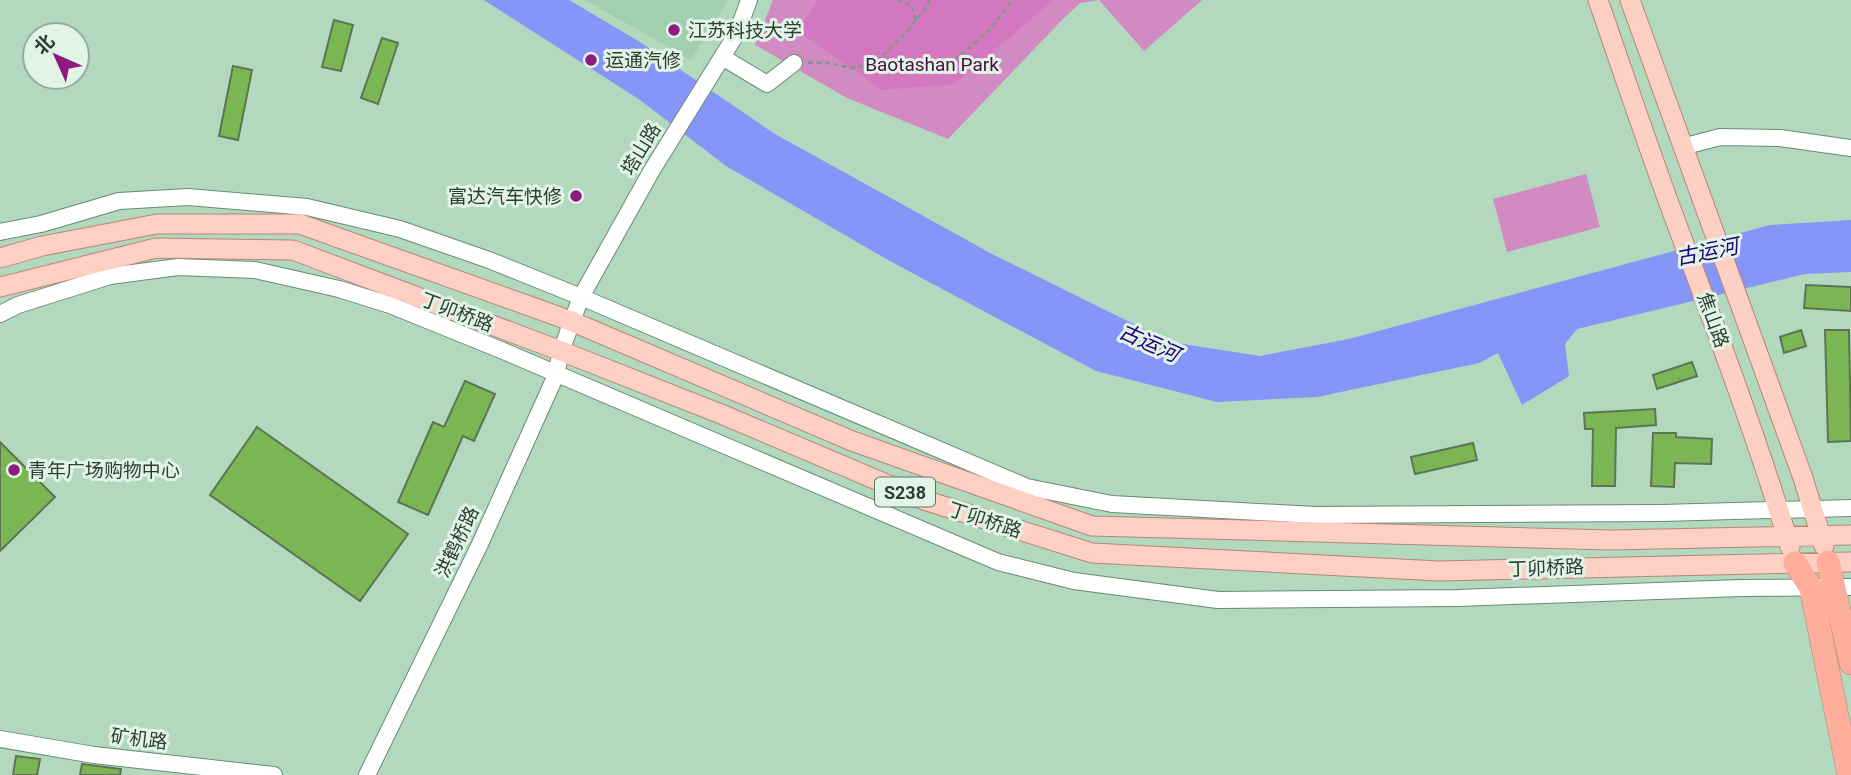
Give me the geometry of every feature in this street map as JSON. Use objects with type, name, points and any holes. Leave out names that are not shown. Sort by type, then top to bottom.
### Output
[{"type":"highway","points":[[1828,562],[1843,588],[1851,663]]},
{"type":"highway","points":[[1795,563],[1811,589],[1849,775]]},
{"type":"main road","name":"焦山路","points":[[1598,0],[1720,336],[1795,563]]},
{"type":"main road","name":"焦山路","points":[[1630,0],[1813,509],[1828,562]]},
{"type":"main road","name":"丁卯桥路","points":[[0,258],[42,246],[157,224],[300,224],[571,321],[852,441],[1091,526],[1611,540],[1851,535]]},
{"type":"main road","name":"丁卯桥路","points":[[0,287],[156,248],[293,250],[721,414],[924,500],[1092,553],[1439,571],[1851,562]]},
{"type":"street","name":"塔山路","points":[[571,321],[581,297],[652,170],[737,33],[749,0]]},
{"type":"street","points":[[722,57],[767,84],[794,63]]},
{"type":"street","points":[[1682,147],[1720,137],[1780,138],[1851,148]]},
{"type":"street","points":[[0,232],[41,224],[119,201],[188,197],[307,207],[400,229],[489,260],[581,297],[1027,487],[1112,505],[1315,515],[1647,513],[1851,508]]},
{"type":"street","points":[[0,314],[18,305],[110,276],[178,267],[255,270],[339,289],[390,306],[998,562],[1074,581],[1218,600],[1458,598],[1727,588],[1843,588]]},
{"type":"street","name":"洪鹤桥路","points":[[367,775],[480,544],[556,375],[571,321]]},
{"type":"street","name":"矿机路","points":[[0,739],[94,755],[274,775]]},
{"type":"path","points":[[897,0],[911,5],[916,20]]},
{"type":"path","points":[[874,64],[916,20],[929,3],[928,0]]},
{"type":"path","points":[[794,63],[828,63],[852,68],[874,64],[941,71],[990,30],[1012,0]]},
{"type":"shaded area","name":"江苏科技大学","points":[[585,0],[728,0],[691,60]]},
{"type":"green space","name":"Baotashan Park","points":[[773,0],[1099,0],[1080,3],[948,139],[847,98],[755,45]]},
{"type":"green space","points":[[816,0],[1053,0],[955,84],[882,90],[797,30]]},
{"type":"green space","points":[[1099,0],[1202,0],[1144,51]]},
{"type":"green space","points":[[1586,174],[1600,227],[1507,252],[1493,199]]},
{"type":"water","name":"古运河","points":[[484,0],[569,0],[640,42],[775,134],[992,254],[1170,342],[1260,356],[1349,339],[1770,225],[1851,220],[1851,272],[1805,274],[1577,329],[1565,344],[1569,376],[1522,405],[1498,353],[1479,363],[1317,397],[1217,402],[1096,371],[888,260],[726,166],[640,100]]},
{"type":"building","points":[[334,20],[353,25],[341,71],[322,67]]},
{"type":"building","points":[[382,38],[398,43],[378,104],[361,98]]},
{"type":"building","points":[[233,66],[252,70],[238,140],[219,136]]},
{"type":"building","points":[[1806,285],[1851,287],[1851,311],[1804,308]]},
{"type":"building","points":[[1801,330],[1806,346],[1784,353],[1780,337]]},
{"type":"building","points":[[1825,330],[1849,330],[1851,441],[1828,442]]},
{"type":"building","points":[[1692,362],[1697,376],[1657,389],[1653,375]]},
{"type":"building","points":[[465,381],[495,394],[474,441],[463,436],[428,515],[398,502],[433,422],[444,427]]},
{"type":"building","points":[[1655,409],[1656,425],[1616,428],[1615,486],[1592,486],[1593,429],[1585,429],[1584,413]]},
{"type":"building","points":[[257,427],[408,534],[360,601],[210,495]]},
{"type":"building","points":[[1653,433],[1676,433],[1676,437],[1712,439],[1711,464],[1675,463],[1674,487],[1651,486]]},
{"type":"building","name":"青年广场购物中心","points":[[0,442],[55,497],[0,551]]},
{"type":"building","points":[[1473,443],[1477,460],[1415,474],[1411,457]]},
{"type":"building","points":[[16,756],[40,759],[37,775],[13,775]]},
{"type":"building","points":[[82,764],[121,769],[120,775],[80,775]]},
{"type":"place","name":"江苏科技大学","points":[[674,30]]},
{"type":"place","name":"运通汽修","points":[[591,60]]},
{"type":"place","name":"富达汽车快修","points":[[576,196]]},
{"type":"place","name":"青年广场购物中心","points":[[14,470]]}]
